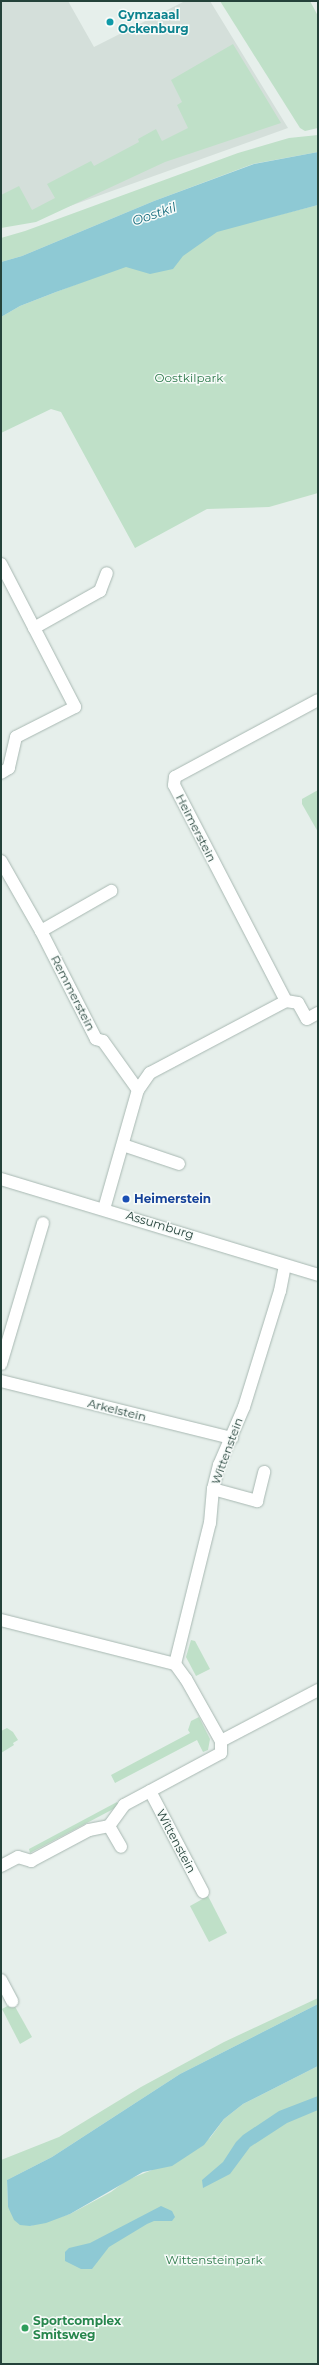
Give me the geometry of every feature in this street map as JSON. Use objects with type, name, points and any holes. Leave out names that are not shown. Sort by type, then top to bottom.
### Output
[{"type":"street","points":[[1,564],[75,707],[16,737],[9,768],[1,773]]},
{"type":"street","points":[[34,628],[100,591],[107,573]]},
{"type":"street","name":"Heimerstein","points":[[286,1001],[174,785],[175,777],[318,700]]},
{"type":"street","name":"Remmerstein","points":[[1,861],[4,874],[41,931],[96,1039],[103,1042],[138,1090]]},
{"type":"street","points":[[41,931],[111,890]]},
{"type":"street","points":[[104,1209],[138,1090],[150,1073],[286,1001],[298,1003],[307,1019],[318,1013]]},
{"type":"street","points":[[123,1145],[179,1164]]},
{"type":"street","name":"Assumburg","points":[[1,1179],[318,1275]]},
{"type":"street","points":[[1,1364],[43,1223]]},
{"type":"street","name":"Wittenstein","points":[[175,1664],[210,1523],[213,1489],[219,1465],[232,1438],[265,1341],[285,1264]]},
{"type":"street","name":"Arkelstein","points":[[1,1381],[232,1438]]},
{"type":"street","points":[[213,1489],[257,1501],[264,1472]]},
{"type":"street","points":[[1,1620],[175,1664],[186,1680],[221,1741],[221,1753],[124,1805],[109,1826],[89,1830],[31,1861],[18,1857],[1,1866]]},
{"type":"street","points":[[221,1741],[318,1690]]},
{"type":"street","name":"Wittenstein","points":[[150,1791],[202,1892]]},
{"type":"street","points":[[109,1826],[121,1847]]},
{"type":"street","points":[[1,1980],[12,2001]]},
{"type":"shaded area","points":[[1,1],[68,1],[94,47],[185,1],[210,1],[288,128],[28,221],[1,223]]},
{"type":"green space","points":[[220,1],[310,1],[318,16],[318,128],[305,131],[300,128]]},
{"type":"green space","points":[[233,44],[281,123],[165,162],[36,222],[1,228],[1,195],[19,186],[32,210],[55,198],[47,184],[91,161],[94,166],[139,142],[138,139],[156,129],[162,141],[188,128],[177,105],[182,102],[171,80]]},
{"type":"green space","points":[[318,135],[318,152],[253,164],[154,201],[22,256],[1,262],[1,238],[25,231],[238,153],[289,138]]},
{"type":"green space","name":"Oostkilpark","points":[[318,205],[318,493],[269,507],[207,509],[135,548],[61,412],[51,409],[1,433],[1,317],[20,306],[216,231]]},
{"type":"green space","points":[[318,790],[318,832],[302,804],[302,799]]},
{"type":"green space","points":[[191,1640],[195,1641],[210,1669],[196,1676],[186,1657]]},
{"type":"green space","points":[[199,1717],[210,1739],[208,1750],[203,1752],[197,1740],[115,1783],[111,1775],[190,1733],[188,1730],[191,1721]]},
{"type":"green space","points":[[7,1728],[13,1732],[18,1740],[13,1743],[14,1745],[1,1753],[1,1731]]},
{"type":"green space","points":[[117,1802],[119,1806],[30,1853],[29,1849]]},
{"type":"green space","points":[[208,1896],[227,1933],[209,1942],[190,1906]]},
{"type":"green space","name":"Wittensteinpark","points":[[318,1998],[318,2004],[180,2074],[52,2157],[7,2180],[8,2207],[30,2226],[70,2214],[111,2192],[127,2180],[152,2170],[210,2138],[224,2119],[243,2104],[318,2066],[318,2364],[1,2364],[1,2160],[59,2137],[141,2087],[224,2042]]},
{"type":"green space","points":[[13,2003],[32,2037],[20,2044],[2,2009]]},
{"type":"water","name":"Oostkil","points":[[318,152],[318,205],[217,232],[183,256],[173,269],[150,274],[126,267],[20,306],[1,317],[1,262],[22,256],[154,201],[254,164]]},
{"type":"water","points":[[318,2004],[318,2066],[243,2104],[224,2119],[204,2145],[172,2166],[143,2172],[70,2214],[46,2223],[30,2226],[20,2225],[14,2220],[8,2207],[7,2180],[52,2157],[180,2074]]},
{"type":"water","points":[[318,2096],[318,2110],[287,2123],[250,2147],[230,2174],[203,2188],[202,2180],[223,2162],[236,2142],[243,2135],[279,2111]]},
{"type":"water","points":[[161,2206],[172,2211],[175,2217],[172,2221],[154,2221],[147,2224],[109,2247],[92,2269],[81,2269],[65,2261],[65,2252],[69,2248],[90,2243]]},
{"type":"place","name":"Gymzaaal Ockenburg","points":[[110,22]]},
{"type":"place","name":"Heimerstein","points":[[126,1199]]},
{"type":"place","name":"Sportcomplex Smitsweg","points":[[25,2328]]}]
